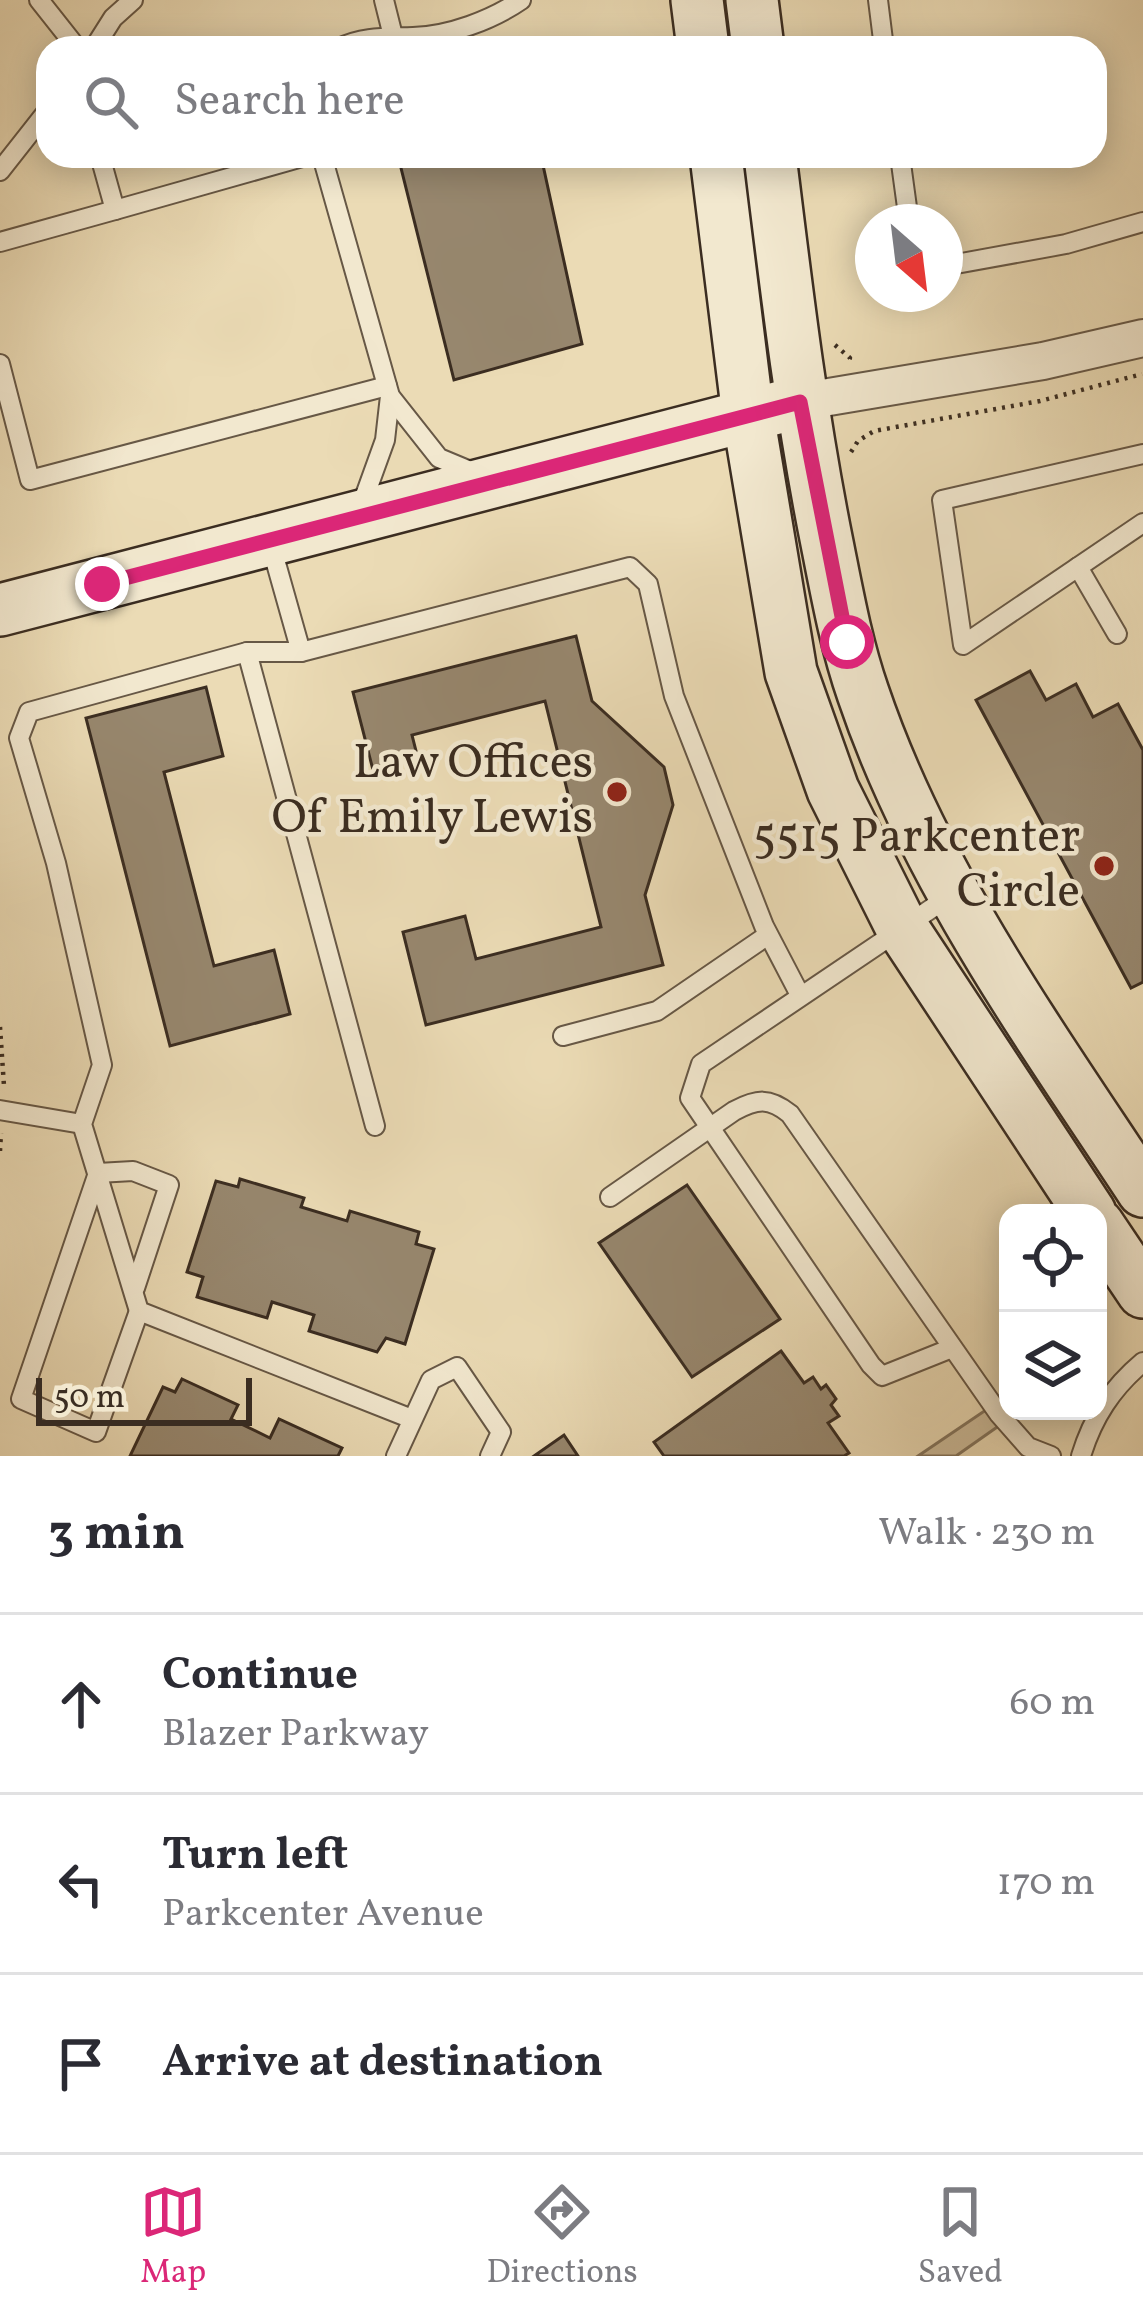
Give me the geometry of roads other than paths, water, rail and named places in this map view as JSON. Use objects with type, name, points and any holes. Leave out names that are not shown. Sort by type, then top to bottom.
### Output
[{"type":"street","points":[[697,0],[702,36]]},
{"type":"street","points":[[752,0],[756,36]]},
{"type":"street","points":[[717,168],[748,415],[791,672],[833,790],[901,926],[1084,1204]]},
{"type":"street","points":[[771,168],[800,402],[847,642],[863,695],[954,893],[1030,1020],[1136,1166]]},
{"type":"street","points":[[0,610],[800,402],[1042,361],[1143,338]]},
{"type":"street","points":[[1107,1238],[1143,1292]]},
{"type":"lane","points":[[39,0],[68,36]]},
{"type":"lane","points":[[102,36],[133,0]]},
{"type":"lane","points":[[384,0],[393,36]]},
{"type":"lane","points":[[425,36],[496,17],[521,0]]},
{"type":"lane","points":[[878,0],[882,36]]},
{"type":"lane","points":[[0,171],[36,125]]},
{"type":"lane","points":[[103,168],[115,210]]},
{"type":"lane","points":[[0,242],[264,168]]},
{"type":"lane","points":[[325,168],[389,391],[385,440],[357,517]]},
{"type":"lane","points":[[902,168],[907,204]]},
{"type":"lane","points":[[963,263],[1066,244],[1143,222]]},
{"type":"lane","points":[[0,364],[30,480],[389,391]]},
{"type":"lane","points":[[389,391],[439,458],[496,481]]},
{"type":"lane","points":[[1143,454],[942,500],[963,645],[1143,524]]},
{"type":"lane","points":[[270,540],[301,652]]},
{"type":"lane","points":[[98,1173],[21,1399],[96,1432],[139,1311],[135,1288],[98,1173],[82,1124],[102,1065],[56,863],[19,738],[29,712],[247,652],[301,652],[630,567],[649,584],[674,696],[768,935],[800,995]]},
{"type":"lane","points":[[1078,567],[1117,634]]},
{"type":"lane","points":[[247,652],[375,1126]]},
{"type":"lane","points":[[952,1348],[882,1376],[690,1098],[701,1064],[954,893]]},
{"type":"lane","points":[[563,1036],[658,1011],[768,935]]},
{"type":"lane","points":[[610,1197],[754,1100],[775,1102],[790,1114],[999,1414],[1028,1447],[1051,1456]]},
{"type":"lane","points":[[0,1110],[82,1124]]},
{"type":"lane","points":[[98,1173],[133,1171],[169,1185],[135,1288]]},
{"type":"lane","points":[[139,1311],[412,1419]]},
{"type":"lane","points":[[1081,1456],[1091,1424],[1120,1381],[1143,1362]]},
{"type":"lane","points":[[396,1456],[431,1380],[458,1367],[501,1432],[490,1456]]},
{"type":"place","name":"Law Offices Of Emily Lewis","points":[[617,792]]},
{"type":"place","name":"5515 Parkcenter Circle","points":[[1104,866]]}]
